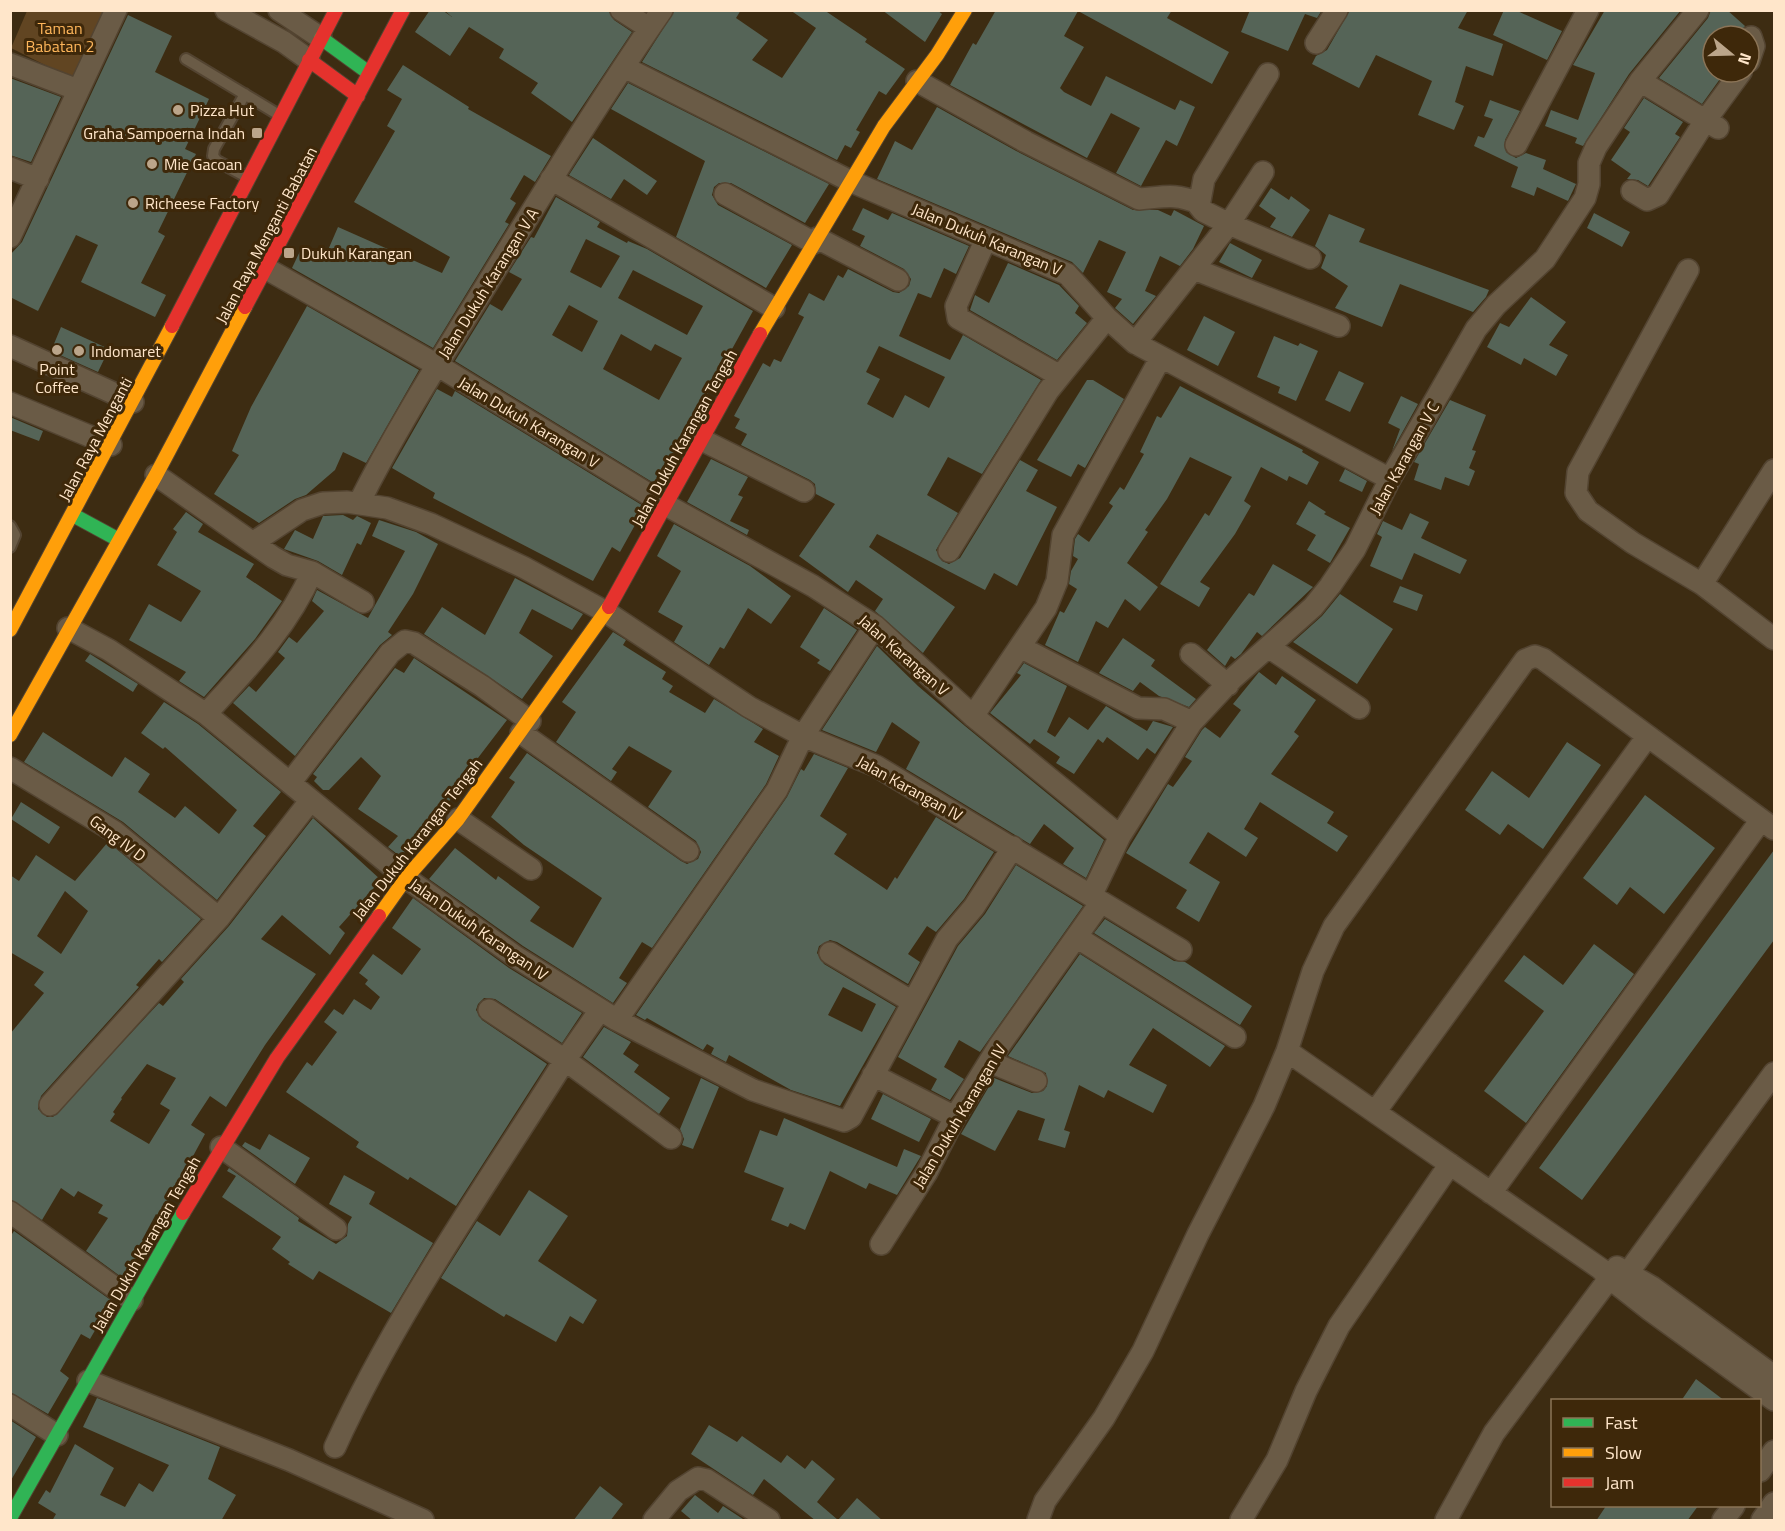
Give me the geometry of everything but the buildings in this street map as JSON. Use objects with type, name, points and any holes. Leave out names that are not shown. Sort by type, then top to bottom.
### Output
[{"type":"street","points":[[12,230],[116,10]]},
{"type":"street","points":[[226,10],[284,42],[358,96]]},
{"type":"street","points":[[326,42],[336,10]]},
{"type":"street","name":"Jalan Raya Menganti Babatan","points":[[156,475],[403,10]]},
{"type":"street","points":[[621,10],[649,28]]},
{"type":"street","name":"Jalan Dukuh Karangan V A","points":[[359,503],[384,452],[436,365],[551,179],[662,10]]},
{"type":"street","name":"Jalan Dukuh Karangan Tengah","points":[[10,1518],[221,1147],[310,1009],[406,878],[458,819],[606,612],[774,308],[884,126],[965,10]]},
{"type":"street","points":[[1316,43],[1337,10]]},
{"type":"street","points":[[1516,145],[1588,10]]},
{"type":"street","name":"Jalan Karangan V C","points":[[1096,899],[1120,836],[1192,722],[1228,685],[1313,607],[1330,586],[1355,549],[1390,479],[1484,317],[1545,259],[1585,198],[1590,184],[1591,156],[1640,81],[1698,10]]},
{"type":"street","points":[[284,42],[287,16],[369,73]]},
{"type":"street","name":"Jalan Raya Menganti","points":[[10,630],[15,613],[111,445],[280,115],[326,42]]},
{"type":"street","points":[[10,63],[78,90]]},
{"type":"street","name":"Jalan Dukuh Karangan V","points":[[624,67],[850,181],[1067,274],[1107,318],[1135,343],[1160,359],[1266,411],[1390,479]]},
{"type":"street","points":[[1268,74],[1204,179],[1199,203],[1203,211],[1229,224],[1310,258]]},
{"type":"street","points":[[917,81],[1026,142],[1139,199],[1159,199],[1171,194],[1199,203]]},
{"type":"street","points":[[1640,81],[1712,124]]},
{"type":"street","points":[[1632,192],[1647,200],[1658,195],[1712,124],[1734,84]]},
{"type":"street","points":[[10,168],[38,179]]},
{"type":"street","points":[[1135,343],[1229,224],[1263,172]]},
{"type":"street","points":[[551,179],[774,308]]},
{"type":"street","points":[[725,194],[898,280]]},
{"type":"street","points":[[986,239],[956,306],[958,318],[1060,376]]},
{"type":"street","name":"Jalan Dukuh Karangan V","points":[[267,269],[436,365],[666,505]]},
{"type":"street","points":[[1194,269],[1339,326]]},
{"type":"street","points":[[1688,270],[1578,472],[1576,493],[1588,511],[1633,543],[1702,584],[1774,639]]},
{"type":"street","points":[[949,551],[1023,428],[1060,376],[1107,318]]},
{"type":"street","points":[[10,346],[133,402]]},
{"type":"street","points":[[973,716],[1046,608],[1057,581],[1063,535],[1160,359]]},
{"type":"street","points":[[10,403],[111,445]]},
{"type":"street","points":[[702,440],[804,491]]},
{"type":"street","points":[[1702,584],[1774,470]]},
{"type":"street","points":[[10,735],[68,628],[156,475],[287,565],[312,572],[363,602]]},
{"type":"street","name":"Jalan Karangan IV","points":[[254,542],[310,506],[323,502],[359,503],[387,508],[431,524],[523,567],[606,612],[749,707],[803,736],[876,766],[1013,846],[1181,950]]},
{"type":"street","name":"Jalan Karangan V","points":[[666,505],[813,586],[875,626],[973,716],[1120,836]]},
{"type":"street","points":[[73,515],[119,540]]},
{"type":"street","points":[[206,714],[256,660],[299,602],[312,572]]},
{"type":"street","points":[[335,1447],[364,1384],[431,1270],[565,1060],[609,1015],[777,790],[803,736],[875,626]]},
{"type":"street","name":"Jalan Dukuh Karangan IV","points":[[68,628],[109,650],[206,714],[406,878],[516,957],[609,1015],[753,1090],[844,1121],[851,1117],[873,1074]]},
{"type":"street","points":[[290,783],[396,646],[405,641],[414,643],[482,686],[525,727],[688,850]]},
{"type":"street","points":[[1020,647],[1138,708],[1164,709],[1192,722]]},
{"type":"street","points":[[1270,648],[1359,708]]},
{"type":"street","points":[[1191,654],[1228,685]]},
{"type":"street","points":[[1038,1521],[1045,1501],[1104,1418],[1143,1351],[1198,1234],[1264,1106],[1287,1051],[1313,970],[1334,926],[1525,660],[1531,657],[1543,659],[1768,824],[1491,1193]]},
{"type":"street","points":[[1375,1112],[1647,737]]},
{"type":"street","name":"Gang IV D","points":[[10,768],[115,832],[219,918]]},
{"type":"street","points":[[50,1105],[219,918],[310,801]]},
{"type":"street","points":[[458,819],[531,869]]},
{"type":"street","points":[[955,1117],[873,1074],[946,939],[974,907],[1013,846]]},
{"type":"street","name":"Jalan Dukuh Karangan IV","points":[[881,1244],[927,1172],[955,1117],[990,1062],[1078,938],[1096,899]]},
{"type":"street","points":[[1078,938],[1235,1037]]},
{"type":"street","points":[[830,953],[911,1001]]},
{"type":"street","points":[[489,1010],[565,1060],[671,1138]]},
{"type":"street","points":[[1287,1051],[1491,1193],[1615,1274],[1774,1400]]},
{"type":"street","points":[[990,1062],[1036,1081]]},
{"type":"street","points":[[1446,1521],[1494,1433],[1615,1274],[1774,1073]]},
{"type":"street","points":[[221,1147],[336,1229]]},
{"type":"street","points":[[1241,1521],[1277,1460],[1306,1391],[1339,1326],[1450,1164]]},
{"type":"street","points":[[10,1212],[132,1300]]},
{"type":"street","points":[[1615,1274],[1652,1287],[1774,1376]]},
{"type":"street","points":[[88,1381],[289,1460],[423,1521]]},
{"type":"street","points":[[10,1405],[57,1435]]},
{"type":"street","points":[[1761,1470],[1774,1450]]},
{"type":"street","points":[[654,1521],[678,1491],[693,1480],[703,1478],[769,1521]]},
{"type":"street","points":[[1762,1521],[1774,1503]]},
{"type":"street","points":[[1723,1521],[1733,1507]]},
{"type":"lane","points":[[186,59],[280,115]]},
{"type":"lane","points":[[245,94],[214,148],[213,156],[217,161],[248,178]]},
{"type":"lane","points":[[10,526],[15,535],[10,547]]},
{"type":"green space","name":"Taman Babatan 2","points":[[27,11],[107,11],[75,80],[11,48]]},
{"type":"traffic: fast","points":[[321,38],[369,73]]},
{"type":"traffic: fast","points":[[73,515],[119,540]]},
{"type":"traffic: fast","points":[[10,1518],[183,1213]]},
{"type":"traffic: slow","points":[[760,334],[884,126],[937,55],[965,10]]},
{"type":"traffic: slow","points":[[10,735],[156,475],[245,307]]},
{"type":"traffic: slow","points":[[10,630],[172,326]]},
{"type":"traffic: slow","points":[[379,916],[406,878],[458,819],[609,607]]},
{"type":"traffic: jam","points":[[172,326],[336,10]]},
{"type":"traffic: jam","points":[[245,307],[403,10]]},
{"type":"traffic: jam","points":[[309,60],[358,96]]},
{"type":"traffic: jam","points":[[609,607],[760,334]]},
{"type":"traffic: jam","points":[[183,1213],[277,1058],[379,916]]},
{"type":"place","name":"Pizza Hut","points":[[178,110]]},
{"type":"place","name":"Graha Sampoerna Indah","points":[[257,133]]},
{"type":"place","name":"Mie Gacoan","points":[[152,164]]},
{"type":"place","name":"Richeese Factory","points":[[133,203]]},
{"type":"place","name":"Dukuh Karangan","points":[[289,253]]},
{"type":"place","name":"Point Coffee","points":[[57,350]]},
{"type":"place","name":"Indomaret","points":[[79,351]]}]
